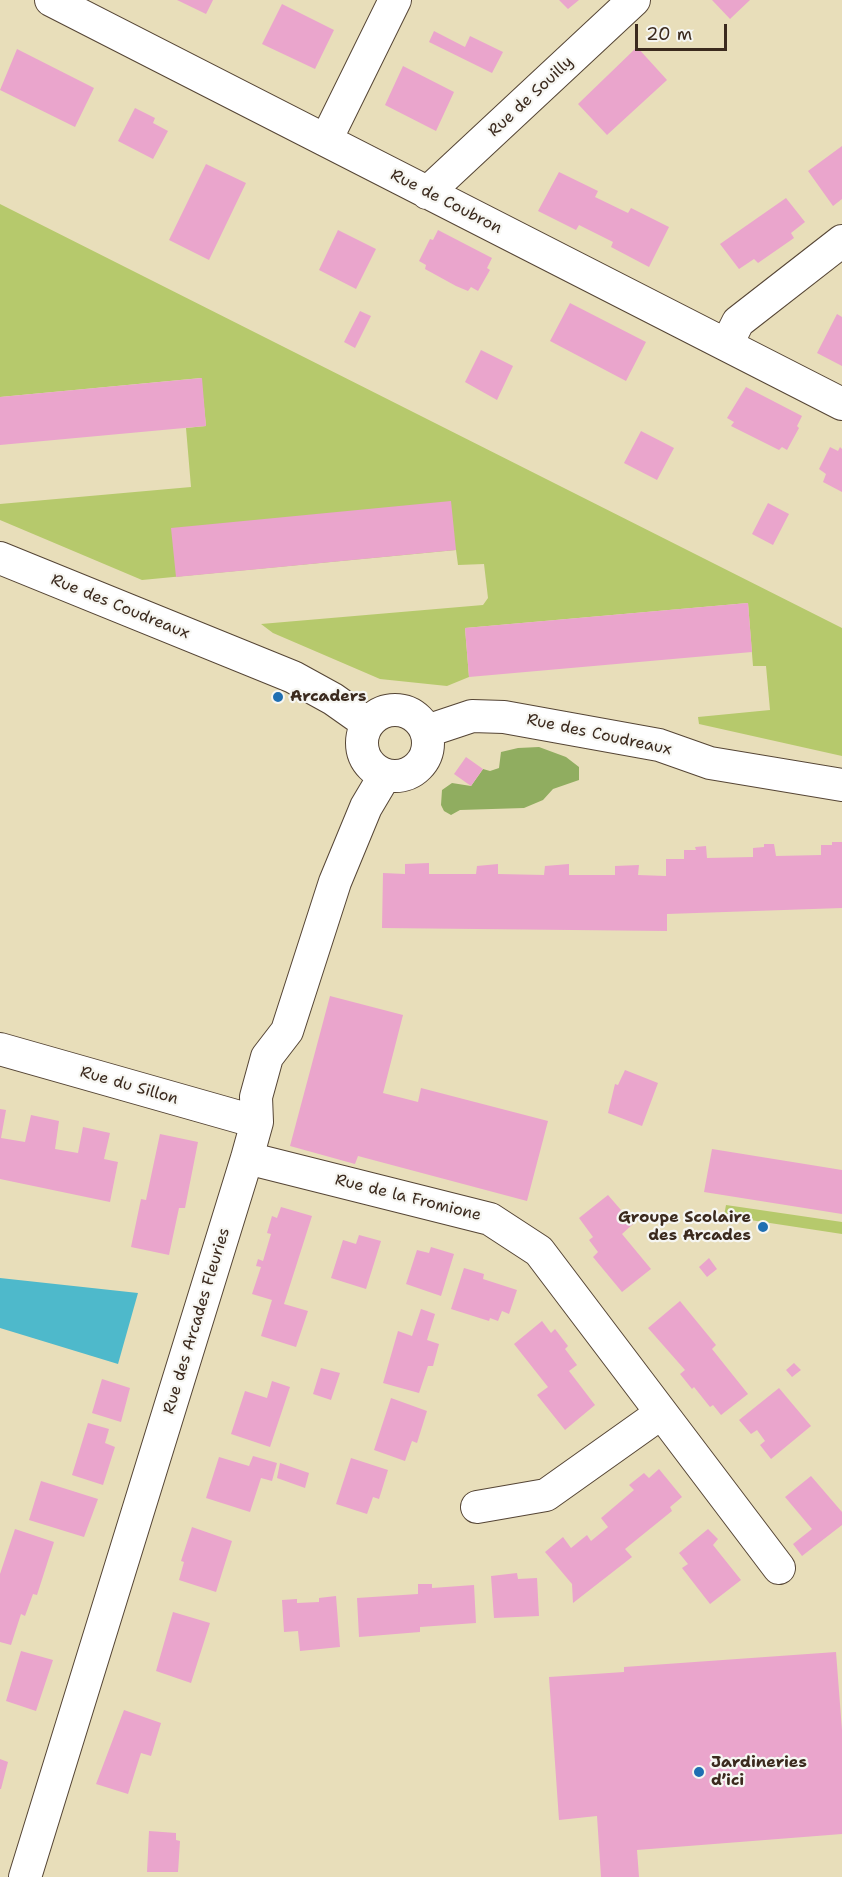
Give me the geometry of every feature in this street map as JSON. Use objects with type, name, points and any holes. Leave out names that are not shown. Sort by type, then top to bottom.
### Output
[{"type":"street","name":"Rue de Coubron","points":[[51,0],[99,11],[326,140],[842,404]]},
{"type":"street","points":[[326,140],[395,0]]},
{"type":"street","name":"Rue de Souilly","points":[[427,193],[634,0]]},
{"type":"street","points":[[727,344],[738,322],[842,242]]},
{"type":"street","name":"Rue des Coudreaux","points":[[0,558],[293,677],[333,699],[368,723]]},
{"type":"street","points":[[394,709],[414,715],[427,731],[427,752],[415,770],[395,777],[385,775],[368,763],[363,753],[361,743],[368,723],[375,716],[394,709]]},
{"type":"street","name":"Rue des Coudreaux","points":[[427,731],[472,716],[504,717],[659,745],[710,763],[842,785]]},
{"type":"street","name":"Rue des Arcades Fleuries","points":[[25,1877],[247,1158],[257,1122],[256,1097],[267,1056],[287,1031],[335,882],[366,807],[385,775]]},
{"type":"street","name":"Rue du Sillon","points":[[0,1049],[257,1122]]},
{"type":"street","name":"Rue de la Fromione","points":[[247,1158],[490,1219],[539,1251],[660,1414],[779,1568]]},
{"type":"street","points":[[477,1507],[546,1495],[660,1414]]},
{"type":"green space","points":[[0,204],[842,628],[842,756],[699,724],[698,717],[770,710],[766,666],[753,666],[748,603],[465,628],[469,677],[447,686],[380,679],[273,633],[261,624],[483,605],[488,598],[484,564],[458,565],[456,550],[142,580],[0,520],[0,504],[191,487],[186,428],[206,426],[201,378],[0,397]]},
{"type":"green space","points":[[539,747],[566,757],[579,767],[579,780],[553,789],[543,800],[524,808],[460,810],[451,815],[444,811],[441,805],[442,790],[452,783],[471,786],[483,769],[490,771],[499,768],[501,752]]},
{"type":"green space","points":[[726,1205],[842,1222],[842,1234],[724,1216]]},
{"type":"water","points":[[0,1278],[138,1293],[118,1364],[0,1328]]},
{"type":"building","points":[[177,0],[213,0],[206,14]]},
{"type":"building","points":[[559,0],[579,0],[568,9]]},
{"type":"building","points":[[712,0],[750,0],[730,19]]},
{"type":"building","points":[[282,4],[334,30],[315,69],[262,44]]},
{"type":"building","points":[[434,31],[465,47],[470,36],[503,52],[492,73],[429,42]]},
{"type":"building","points":[[637,47],[667,80],[607,135],[578,104]]},
{"type":"building","points":[[17,49],[94,88],[75,127],[0,90]]},
{"type":"building","points":[[403,66],[454,92],[436,131],[385,105]]},
{"type":"building","points":[[135,108],[155,118],[153,123],[168,131],[153,159],[118,141]]},
{"type":"building","points":[[842,146],[842,199],[833,206],[808,171]]},
{"type":"building","points":[[206,164],[246,183],[209,260],[169,240]]},
{"type":"building","points":[[559,172],[598,191],[595,197],[628,213],[631,208],[669,227],[649,267],[611,247],[613,242],[579,225],[576,230],[538,211]]},
{"type":"building","points":[[786,198],[805,222],[791,233],[794,238],[758,263],[754,259],[739,269],[720,244]]},
{"type":"building","points":[[338,230],[376,249],[356,289],[319,270]]},
{"type":"building","points":[[438,230],[492,258],[487,268],[490,270],[478,291],[471,287],[468,291],[456,286],[425,269],[426,265],[419,261],[430,239],[433,240]]},
{"type":"building","points":[[570,303],[646,342],[626,381],[550,341]]},
{"type":"building","points":[[360,311],[371,316],[355,348],[344,342]]},
{"type":"building","points":[[837,314],[842,317],[842,366],[817,353]]},
{"type":"building","points":[[481,350],[513,366],[497,400],[465,382]]},
{"type":"building","points":[[202,378],[206,426],[0,445],[0,397]]},
{"type":"building","points":[[746,387],[802,416],[797,426],[799,428],[787,450],[782,447],[779,450],[731,426],[734,422],[727,418]]},
{"type":"building","points":[[641,431],[674,448],[657,480],[624,463]]},
{"type":"building","points":[[830,447],[838,451],[840,447],[842,449],[842,492],[823,482],[826,474],[819,469]]},
{"type":"building","points":[[451,501],[456,550],[176,577],[171,528]]},
{"type":"building","points":[[768,503],[789,514],[773,545],[752,534]]},
{"type":"building","points":[[748,603],[752,652],[469,677],[465,628]]},
{"type":"building","points":[[466,757],[483,769],[471,786],[454,774]]},
{"type":"building","points":[[832,842],[842,842],[842,908],[667,914],[667,931],[382,928],[383,873],[405,874],[405,864],[429,863],[429,874],[476,874],[477,866],[498,864],[498,874],[544,875],[545,866],[569,864],[569,875],[615,875],[615,866],[639,865],[638,875],[666,876],[666,859],[684,859],[684,850],[696,850],[695,847],[706,846],[707,858],[753,857],[753,848],[764,847],[764,844],[774,844],[776,856],[821,855],[821,845],[832,845]]},
{"type":"building","points":[[330,996],[403,1015],[383,1093],[418,1102],[421,1088],[548,1121],[527,1201],[358,1156],[355,1164],[290,1146]]},
{"type":"building","points":[[625,1070],[658,1083],[642,1126],[608,1113],[615,1084],[618,1085]]},
{"type":"building","points":[[0,1109],[6,1110],[1,1138],[25,1142],[31,1115],[59,1121],[55,1149],[78,1153],[83,1127],[110,1133],[104,1159],[118,1162],[110,1202],[0,1179]]},
{"type":"building","points":[[160,1134],[198,1142],[185,1208],[179,1208],[169,1255],[131,1247],[141,1199],[146,1200]]},
{"type":"building","points":[[712,1149],[842,1170],[842,1214],[704,1192]]},
{"type":"building","points":[[608,1195],[633,1224],[622,1234],[651,1269],[622,1292],[593,1257],[598,1252],[589,1240],[593,1237],[579,1218]]},
{"type":"building","points":[[281,1207],[312,1216],[284,1304],[308,1311],[296,1347],[261,1336],[272,1300],[252,1294],[261,1267],[256,1266],[258,1259],[263,1261],[271,1234],[267,1233],[272,1216],[277,1218]]},
{"type":"building","points":[[359,1235],[381,1241],[366,1289],[331,1278],[343,1240],[356,1244]]},
{"type":"building","points":[[431,1247],[454,1254],[441,1296],[406,1284],[417,1250],[429,1253]]},
{"type":"building","points":[[709,1258],[717,1269],[707,1277],[699,1267]]},
{"type":"building","points":[[464,1268],[484,1274],[483,1279],[517,1290],[509,1314],[502,1311],[498,1321],[490,1318],[489,1321],[451,1309]]},
{"type":"building","points":[[680,1301],[716,1345],[712,1349],[748,1394],[721,1415],[713,1405],[710,1407],[694,1387],[692,1389],[680,1374],[685,1370],[648,1328]]},
{"type":"building","points":[[421,1309],[435,1314],[427,1340],[439,1344],[433,1366],[428,1366],[419,1393],[383,1383],[398,1331],[412,1336]]},
{"type":"building","points":[[542,1321],[551,1333],[555,1329],[568,1346],[565,1349],[577,1365],[569,1371],[595,1405],[565,1430],[537,1395],[548,1387],[514,1344]]},
{"type":"building","points":[[794,1363],[801,1370],[792,1377],[786,1370]]},
{"type":"building","points":[[321,1368],[340,1373],[331,1400],[313,1394]]},
{"type":"building","points":[[102,1379],[130,1388],[121,1422],[92,1413]]},
{"type":"building","points":[[272,1381],[290,1387],[270,1447],[231,1434],[245,1391],[267,1398]]},
{"type":"building","points":[[779,1388],[811,1426],[771,1459],[760,1445],[765,1441],[757,1430],[751,1434],[739,1420]]},
{"type":"building","points":[[391,1398],[427,1411],[417,1443],[412,1441],[405,1461],[374,1450]]},
{"type":"building","points":[[88,1423],[109,1429],[105,1443],[115,1447],[103,1485],[72,1475]]},
{"type":"building","points":[[253,1456],[277,1463],[272,1481],[261,1478],[250,1512],[206,1498],[219,1457],[249,1466]]},
{"type":"building","points":[[351,1458],[388,1470],[379,1499],[373,1497],[367,1514],[336,1504]]},
{"type":"building","points":[[280,1463],[309,1473],[305,1488],[277,1478]]},
{"type":"building","points":[[659,1469],[682,1497],[670,1507],[672,1511],[625,1549],[632,1557],[573,1603],[572,1584],[545,1552],[563,1537],[571,1548],[587,1535],[591,1541],[608,1527],[601,1518],[634,1490],[629,1485],[644,1473],[649,1478]]},
{"type":"building","points":[[811,1476],[842,1512],[842,1525],[802,1556],[793,1544],[812,1529],[785,1497]]},
{"type":"building","points":[[41,1481],[98,1499],[84,1537],[29,1520]]},
{"type":"building","points":[[192,1527],[232,1541],[216,1592],[179,1580],[184,1562],[181,1561]]},
{"type":"building","points":[[15,1529],[54,1542],[37,1595],[33,1594],[25,1616],[21,1614],[11,1645],[0,1642],[0,1574]]},
{"type":"building","points":[[708,1529],[718,1539],[713,1545],[741,1580],[710,1604],[682,1568],[688,1564],[679,1553]]},
{"type":"building","points":[[517,1573],[518,1579],[537,1578],[539,1616],[494,1618],[491,1576]]},
{"type":"building","points":[[418,1584],[432,1584],[432,1588],[474,1585],[476,1623],[420,1627],[420,1632],[359,1637],[357,1598],[418,1594]]},
{"type":"building","points":[[336,1596],[340,1647],[300,1651],[298,1631],[284,1632],[282,1600],[297,1599],[297,1603],[319,1602],[319,1598]]},
{"type":"building","points":[[173,1612],[210,1623],[191,1683],[156,1671]]},
{"type":"building","points":[[21,1651],[53,1660],[36,1711],[6,1701]]},
{"type":"building","name":"Jardineries d’ici","points":[[836,1652],[842,1730],[842,1834],[637,1850],[639,1877],[601,1877],[597,1816],[559,1820],[549,1677],[624,1672],[624,1667]]},
{"type":"building","points":[[124,1710],[161,1723],[151,1756],[141,1753],[128,1794],[96,1784]]},
{"type":"building","points":[[0,1759],[8,1762],[1,1789],[0,1789]]},
{"type":"building","points":[[149,1831],[176,1833],[176,1840],[180,1841],[178,1872],[147,1872]]},
{"type":"place","name":"Arcaders","points":[[278,697]]},
{"type":"place","name":"Groupe Scolaire des Arcades","points":[[763,1227]]},
{"type":"place","name":"Jardineries d’ici","points":[[699,1772]]}]
